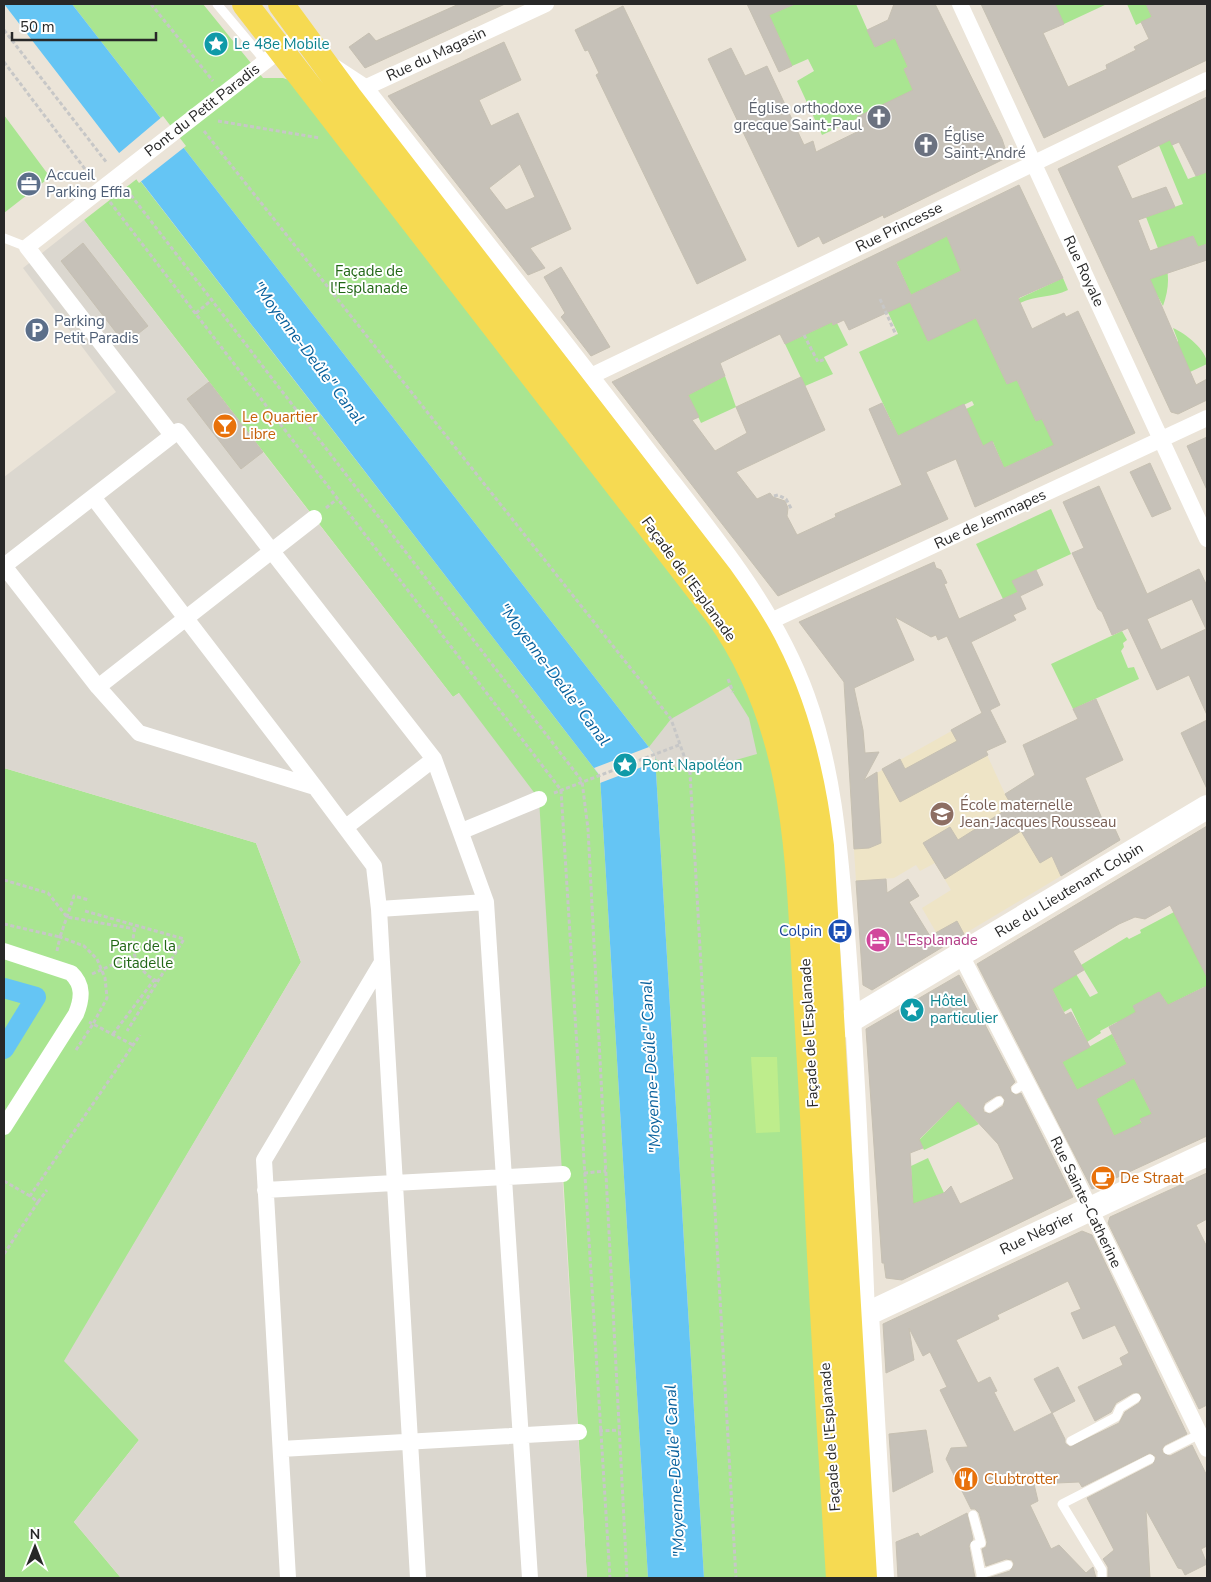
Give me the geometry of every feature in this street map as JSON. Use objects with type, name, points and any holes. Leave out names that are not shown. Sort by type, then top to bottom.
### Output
[{"type":"main road","name":"Façade de l'Esplanade","points":[[245,4],[272,55],[341,107],[720,578],[744,612],[765,647],[795,720],[815,798],[843,1026],[864,1578]]},
{"type":"main road","name":"Façade de l'Esplanade","points":[[281,4],[321,58],[341,107],[718,615],[744,657],[773,727],[790,791],[810,1045],[824,1342],[839,1578]]},
{"type":"street","name":"Rue du Magasin","points":[[341,107],[546,4]]},
{"type":"street","name":"Rue Royale","points":[[960,4],[1207,539]]},
{"type":"street","name":"Pont du Petit Paradis","points":[[27,247],[192,116],[303,32]]},
{"type":"street","name":"Rue Princesse","points":[[591,376],[1207,80]]},
{"type":"street","name":"Façade de l'Esplanade","points":[[341,107],[591,376],[704,524],[773,620],[808,699],[830,773],[840,857],[843,1026],[867,1314],[882,1578]]},
{"type":"street","points":[[27,247],[172,435]]},
{"type":"street","name":"Rue de Jemmapes","points":[[773,620],[1207,418]]},
{"type":"street","points":[[315,787],[138,733],[98,687],[4,566],[178,431],[434,759],[462,830],[486,902],[530,1578]]},
{"type":"street","points":[[93,497],[374,866],[379,909],[396,1183],[418,1578]]},
{"type":"street","points":[[98,687],[314,518]]},
{"type":"street","points":[[346,827],[434,759]]},
{"type":"street","points":[[462,830],[539,799]]},
{"type":"street","name":"Rue du Lieutenant Colpin","points":[[810,1045],[1207,808]]},
{"type":"street","points":[[379,909],[486,902]]},
{"type":"street","points":[[4,951],[71,973],[77,979],[81,989],[81,1002],[76,1014],[4,1127]]},
{"type":"street","name":"Rue Sainte-Catherine","points":[[961,955],[1020,1086],[1062,1151],[1167,1382],[1200,1434],[1207,1450]]},
{"type":"street","points":[[288,1578],[264,1160],[382,962]]},
{"type":"street","name":"Rue Négrier","points":[[867,1314],[1207,1154]]},
{"type":"street","points":[[265,1190],[563,1174]]},
{"type":"street","points":[[281,1448],[579,1432]]},
{"type":"lane","name":"Façade de l'Esplanade","points":[[217,4],[272,55]]},
{"type":"lane","points":[[4,238],[27,247]]},
{"type":"lane","points":[[989,1108],[999,1101]]},
{"type":"lane","points":[[1071,1441],[1116,1417],[1120,1408],[1136,1398]]},
{"type":"lane","points":[[1168,1450],[1200,1434]]},
{"type":"lane","points":[[1102,1578],[1102,1570],[1062,1504],[1150,1459]]},
{"type":"lane","points":[[973,1515],[981,1543],[975,1545],[981,1576],[1008,1565]]},
{"type":"path","points":[[151,4],[213,81],[192,116]]},
{"type":"path","points":[[4,30],[118,176]]},
{"type":"path","points":[[4,62],[101,190]]},
{"type":"path","points":[[192,116],[326,139],[341,107]]},
{"type":"path","points":[[192,116],[670,719],[690,773],[736,1578]]},
{"type":"path","points":[[196,314],[213,299]]},
{"type":"path","points":[[880,299],[896,334]]},
{"type":"path","points":[[804,335],[818,362],[825,359]]},
{"type":"path","points":[[774,496],[778,495],[786,499],[792,510]]},
{"type":"path","points":[[726,671],[729,686],[734,694]]},
{"type":"path","points":[[539,799],[593,776],[679,745]]},
{"type":"path","points":[[4,880],[48,893],[67,917],[135,927]]},
{"type":"path","points":[[58,946],[74,896],[89,900]]},
{"type":"path","points":[[85,911],[135,927],[184,939],[127,1031]]},
{"type":"path","points":[[4,924],[60,938]]},
{"type":"path","points":[[135,927],[132,950],[137,963],[154,980],[159,982]]},
{"type":"path","points":[[92,974],[134,955]]},
{"type":"path","points":[[113,1034],[154,980]]},
{"type":"path","points":[[72,1057],[93,1024],[133,1045]]},
{"type":"path","points":[[30,1196],[140,1035]]},
{"type":"path","points":[[563,1174],[606,1172]]},
{"type":"path","points":[[4,1181],[38,1202]]},
{"type":"path","points":[[4,1254],[47,1190]]},
{"type":"path","points":[[579,1432],[619,1430]]},
{"type":"shaded area","points":[[84,220],[209,382],[187,399],[241,468],[263,452],[453,697],[459,693],[539,799],[587,1578],[121,1578],[74,1522],[139,1440],[64,1361],[301,962],[256,843],[4,768],[4,477],[116,392],[23,268]]},
{"type":"shaded area","points":[[729,686],[749,718],[757,754],[690,773],[655,759],[649,747],[671,719]]},
{"type":"shaded area","name":"École maternelle Jean-Jacques Rousseau","points":[[971,720],[1005,794],[1018,786],[1061,876],[944,946],[922,908],[951,890],[935,863],[920,871],[916,865],[894,878],[856,881],[850,788]]},
{"type":"green space","name":"Façade de l'Esplanade","points":[[72,4],[203,4],[263,78],[283,78],[298,83],[717,628],[760,714],[786,814],[833,1578],[704,1578],[655,755]]},
{"type":"green space","points":[[795,4],[856,4],[875,47],[895,38],[908,67],[904,69],[914,92],[822,135],[797,81],[814,71],[808,59],[792,66],[769,15]]},
{"type":"green space","points":[[1034,4],[1107,4],[1064,24],[1040,15]]},
{"type":"green space","points":[[1127,4],[1146,4],[1152,17],[1136,25]]},
{"type":"green space","points":[[4,115],[50,177],[4,213]]},
{"type":"green space","points":[[1169,138],[1188,179],[1207,172],[1207,244],[1198,247],[1193,236],[1168,245],[1159,251],[1146,217],[1183,204],[1158,143]]},
{"type":"green space","points":[[138,178],[600,776],[648,1578],[587,1578],[563,1174],[459,693],[453,697],[84,220]]},
{"type":"green space","points":[[947,236],[963,270],[911,295],[896,261]]},
{"type":"green space","points":[[1164,258],[1168,282],[1163,306],[1141,266]]},
{"type":"green space","points":[[1063,278],[1068,290],[1020,303],[1018,299]]},
{"type":"green space","points":[[907,296],[928,340],[976,318],[1007,384],[1017,380],[1036,421],[1042,419],[1046,427],[1053,424],[1065,449],[1047,448],[1004,468],[993,442],[983,446],[966,409],[974,405],[972,401],[898,436],[859,352],[898,334],[885,306]]},
{"type":"green space","points":[[832,322],[833,325],[837,323],[848,345],[824,357],[833,374],[805,386],[785,344]]},
{"type":"green space","points":[[1173,328],[1189,338],[1199,348],[1207,364],[1190,372],[1177,343]]},
{"type":"green space","points":[[725,376],[736,407],[701,423],[688,395]]},
{"type":"green space","points":[[1051,509],[1071,554],[1013,581],[1018,592],[1003,599],[976,544]]},
{"type":"green space","points":[[1122,631],[1127,640],[1123,643],[1124,647],[1121,651],[1128,668],[1134,667],[1139,679],[1073,709],[1051,664]]},
{"type":"green space","name":"Parc de la Citadelle","points":[[4,768],[256,843],[301,962],[65,1361],[139,1440],[74,1522],[121,1578],[4,1578]]},
{"type":"green space","points":[[1207,900],[1207,924],[1186,935],[1207,977],[1207,994],[1204,987],[1168,1005],[1159,992],[1133,1006],[1141,1019],[1121,1029],[1117,1022],[1100,1031],[1101,1033],[1087,1042],[1071,1008],[1064,1012],[1052,989],[1073,969],[1090,997],[1098,993],[1081,965],[1127,937],[1129,939],[1141,933],[1140,930],[1174,912],[1176,916]]},
{"type":"green space","points":[[1112,1034],[1127,1064],[1077,1090],[1062,1062]]},
{"type":"green space","points":[[751,1057],[777,1057],[780,1132],[756,1133]]},
{"type":"green space","points":[[1134,1078],[1152,1114],[1140,1120],[1148,1136],[1138,1141],[1132,1128],[1114,1136],[1096,1099]]},
{"type":"green space","points":[[958,1101],[979,1124],[924,1150],[919,1140]]},
{"type":"green space","points":[[928,1158],[944,1193],[913,1204],[911,1166]]},
{"type":"water","name":"\"Moyenne-Deûle\" Canal","points":[[4,4],[72,4],[655,755],[704,1578],[648,1578],[600,776]]},
{"type":"pier","points":[[163,116],[186,146],[139,183],[118,154]]},
{"type":"pier","name":"Pont Napoléon","points":[[649,747],[655,755],[655,762],[600,783],[600,776],[594,768]]},
{"type":"building","points":[[459,4],[505,4],[365,68],[349,47],[369,33],[376,41]]},
{"type":"building","points":[[747,4],[795,4],[769,15],[792,66],[779,72]]},
{"type":"building","points":[[894,4],[935,4],[1002,139],[1008,157],[884,218],[883,215],[823,244],[819,236],[798,247],[708,59],[731,48],[745,76],[767,66],[804,145],[813,141],[816,152],[863,129],[857,117],[913,90],[904,69],[908,67],[895,38],[875,47],[867,30],[888,20]]},
{"type":"building","points":[[981,4],[1055,4],[1064,24],[1043,33],[1068,87],[1107,69],[1106,65],[1136,50],[1134,47],[1149,39],[1141,22],[1152,17],[1146,4],[1207,4],[1207,60],[1044,138]]},
{"type":"building","points":[[623,6],[746,260],[697,284],[596,75],[599,73],[588,50],[585,51],[575,30]]},
{"type":"building","points":[[504,42],[521,80],[479,100],[491,126],[518,113],[571,229],[530,248],[545,268],[528,275],[388,96]],"holes":[[[520,164],[535,197],[506,210],[489,188]]]},
{"type":"building","points":[[1207,97],[1207,172],[1196,176],[1179,142],[1172,145],[1170,140],[1117,166],[1132,199],[1166,187],[1175,207],[1138,220],[1150,251],[1193,236],[1198,247],[1207,244],[1207,260],[1150,279],[1196,385],[1207,379],[1207,400],[1178,414],[1171,412],[1058,169]]},
{"type":"building","name":"Accueil Parking Effia","points":[[31,173],[41,185],[28,195],[18,183]]},
{"type":"building","points":[[1019,185],[1063,278],[1018,298],[1032,329],[1064,313],[1066,317],[1078,311],[1135,433],[975,507],[956,459],[926,472],[948,519],[778,596],[612,382]],"holes":[[[947,236],[961,271],[911,295],[896,262]],[[910,302],[928,341],[976,318],[1007,384],[1017,380],[1036,421],[1042,419],[1054,445],[1004,468],[992,441],[983,446],[964,404],[898,436],[882,403],[869,409],[902,485],[835,514],[836,517],[797,535],[787,516],[788,508],[785,501],[773,497],[770,493],[757,499],[736,472],[825,430],[801,377],[736,407],[747,433],[715,451],[692,420],[699,417],[688,395],[725,376],[720,363],[780,334],[785,344],[832,322],[833,325],[844,320],[849,330]]]},
{"type":"building","points":[[83,243],[148,326],[125,344],[61,261]]},
{"type":"building","points":[[561,267],[610,347],[591,356],[561,317],[565,313],[544,277]]},
{"type":"building","name":"Le Quartier Libre","points":[[209,382],[263,452],[241,469],[187,399]]},
{"type":"building","points":[[1207,437],[1207,490],[1187,446]]},
{"type":"building","points":[[1150,463],[1171,509],[1152,517],[1130,472]]},
{"type":"building","points":[[1099,486],[1147,594],[1199,569],[1207,586],[1207,715],[1189,675],[1157,690],[1128,628],[1112,635],[1072,553],[1084,548],[1063,502]],"holes":[[[1192,599],[1206,629],[1161,650],[1147,619]]]},
{"type":"building","points":[[934,562],[936,568],[941,570],[947,583],[944,584],[959,619],[1018,592],[1012,581],[1036,570],[1043,585],[1020,596],[1026,609],[1013,615],[1016,620],[971,642],[1000,705],[990,710],[1006,742],[986,751],[988,755],[900,802],[882,769],[900,759],[905,769],[957,741],[951,730],[982,713],[947,636],[938,640],[936,635],[931,637],[895,617],[914,660],[854,688],[863,730],[865,753],[879,752],[864,780],[877,772],[881,843],[869,848],[854,849],[844,682],[799,622]]},
{"type":"building","points":[[1096,699],[1123,760],[1085,778],[1105,826],[1115,829],[1120,840],[1061,876],[1052,856],[1040,863],[1021,831],[945,879],[923,843],[950,827],[958,840],[1012,806],[1005,794],[1035,775],[1023,745],[1078,719],[1073,709]]},
{"type":"building","points":[[1207,720],[1207,789],[1181,733]]},
{"type":"building","points":[[1207,826],[1207,977],[1170,905],[1145,919],[1135,917],[1119,924],[1073,951],[1084,970],[1052,989],[1065,1015],[1071,1012],[1090,1047],[1062,1062],[1077,1090],[1127,1064],[1109,1027],[1136,1012],[1133,1006],[1159,992],[1168,1005],[1207,986],[1207,1136],[1092,1189],[977,964]],"holes":[[[1134,1078],[1152,1114],[1140,1119],[1142,1123],[1114,1136],[1096,1099]]]},
{"type":"building","points":[[886,879],[887,893],[908,879],[919,896],[909,902],[930,936],[957,921],[964,934],[872,990],[863,985],[856,881]]},
{"type":"building","points":[[959,975],[1015,1082],[1010,1087],[1011,1092],[1016,1095],[1021,1093],[1073,1197],[902,1280],[886,1278],[884,1263],[882,1263],[866,1029]],"holes":[[[1001,1095],[1005,1100],[1003,1106],[990,1114],[984,1112],[985,1103]],[[958,1101],[998,1144],[1014,1179],[960,1204],[951,1186],[944,1193],[913,1204],[910,1153],[923,1148],[919,1139]]]},
{"type":"building","points":[[1207,1173],[1207,1219],[1196,1225],[1207,1247],[1207,1405],[1199,1409],[1108,1223],[1110,1217]]},
{"type":"building","points":[[1082,1231],[1092,1235],[1187,1434],[1165,1445],[1162,1449],[1163,1453],[1170,1456],[1192,1445],[1207,1476],[1207,1546],[1201,1549],[1207,1564],[1185,1575],[1182,1569],[1178,1568],[1146,1510],[1150,1578],[1108,1578],[1108,1567],[1103,1559],[1114,1550],[1087,1498],[1153,1464],[1156,1457],[1150,1453],[1082,1487],[1079,1482],[1034,1484],[1038,1501],[1030,1505],[1051,1549],[1059,1545],[1086,1573],[1093,1567],[1096,1578],[988,1578],[1010,1571],[1014,1564],[1012,1560],[1006,1559],[986,1566],[982,1549],[986,1547],[987,1542],[979,1513],[975,1509],[971,1509],[946,1459],[951,1448],[968,1447],[940,1390],[947,1387],[930,1352],[923,1356],[909,1328],[914,1360],[886,1373],[883,1324]],"holes":[[[1068,1281],[1081,1309],[1071,1313],[1083,1339],[1115,1325],[1129,1353],[1120,1358],[1123,1365],[1078,1387],[1095,1421],[1111,1412],[1116,1403],[1133,1393],[1139,1393],[1142,1398],[1139,1403],[1125,1412],[1119,1423],[1070,1447],[1065,1443],[1065,1439],[1052,1413],[1014,1432],[994,1392],[997,1391],[990,1377],[978,1383],[956,1340],[999,1319],[997,1315]]]},
{"type":"building","points":[[1058,1367],[1075,1401],[1052,1413],[1034,1379]]},
{"type":"building","points":[[926,1430],[933,1472],[893,1492],[889,1434]]},
{"type":"building","points":[[967,1513],[973,1539],[969,1546],[975,1578],[898,1578],[896,1542],[918,1533],[920,1537]]},
{"type":"waterway","points":[[4,988],[36,997],[4,1049]]},
{"type":"place","name":"Le 48e Mobile","points":[[216,44]]},
{"type":"place","name":"Église orthodoxe grecque Saint-Paul","points":[[879,117]]},
{"type":"place","name":"Église Saint-André","points":[[926,145]]},
{"type":"place","name":"Accueil Parking Effia","points":[[29,184]]},
{"type":"place","name":"Parking Petit Paradis","points":[[37,330]]},
{"type":"place","name":"Le Quartier Libre","points":[[225,426]]},
{"type":"place","name":"Pont Napoléon","points":[[625,765]]},
{"type":"place","name":"École maternelle Jean-Jacques Rousseau","points":[[942,814]]},
{"type":"place","name":"Colpin","points":[[840,931]]},
{"type":"place","name":"L'Esplanade","points":[[878,940]]},
{"type":"place","name":"Hôtel particulier","points":[[912,1010]]},
{"type":"place","name":"De Straat","points":[[1103,1178]]},
{"type":"place","name":"Clubtrotter","points":[[966,1479]]}]
